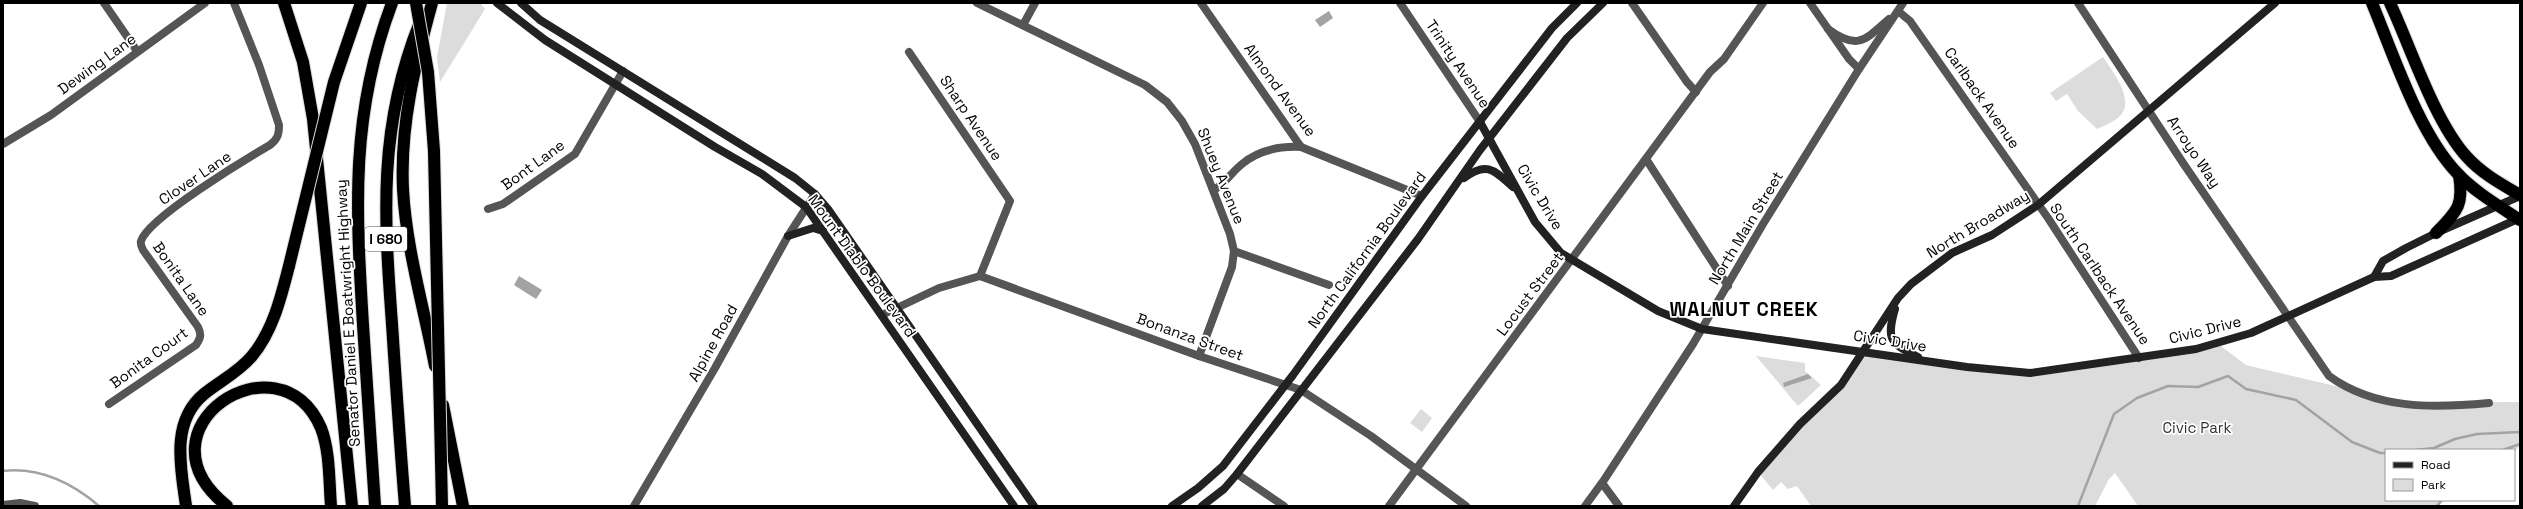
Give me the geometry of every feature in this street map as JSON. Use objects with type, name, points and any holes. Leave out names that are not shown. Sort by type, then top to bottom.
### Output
[{"type":"highway","points":[[284,3],[303,62],[313,119],[352,506]]},
{"type":"highway","points":[[186,506],[180,460],[180,442],[184,424],[203,395],[239,369],[259,347],[272,321],[289,266],[334,82],[361,3]]},
{"type":"highway","name":"Senator Daniel E Boatwright Highway","points":[[375,506],[357,229],[356,183],[366,98],[378,47],[392,3]]},
{"type":"highway","points":[[416,3],[429,79],[434,144],[442,506]]},
{"type":"highway","name":"I 680","points":[[405,506],[386,240],[385,181],[388,141],[397,96],[410,46],[428,3]]},
{"type":"highway","points":[[432,3],[409,92],[404,143],[403,190],[411,246],[463,506]]},
{"type":"highway","points":[[2372,3],[2437,149],[2459,175],[2519,219]]},
{"type":"highway","points":[[2390,3],[2444,124],[2466,156],[2483,171],[2520,196]]},
{"type":"highway","points":[[2436,233],[2453,215],[2461,201],[2459,175]]},
{"type":"highway","points":[[228,506],[207,488],[195,459],[196,445],[206,416],[215,405],[229,396],[245,389],[261,387],[281,390],[293,396],[308,407],[323,434],[331,506]]},
{"type":"main road","name":"Mount Diablo Boulevard","points":[[497,3],[545,40],[762,174],[806,207],[1014,506]]},
{"type":"main road","name":"Mount Diablo Boulevard","points":[[521,3],[540,20],[795,178],[815,194],[828,209],[1034,506]]},
{"type":"main road","name":"North California Boulevard","points":[[1172,506],[1198,488],[1222,466],[1286,384],[1422,196],[1552,28],[1577,3]]},
{"type":"main road","points":[[1202,506],[1224,489],[1237,474],[1418,240],[1490,136],[1567,38],[1603,3]]},
{"type":"main road","name":"North Broadway","points":[[1734,506],[1758,472],[1800,424],[1842,385],[1898,298],[1931,267],[1952,253],[1992,235],[2038,205],[2275,3]]},
{"type":"main road","name":"Civic Drive","points":[[1480,122],[1490,136],[1535,222],[1549,241],[1572,261],[1658,312],[1702,329],[1926,361],[2030,373],[2196,349],[2230,340],[2290,316],[2374,276],[2391,276],[2428,257],[2519,219]]},
{"type":"main road","points":[[1460,180],[1476,170],[1485,168],[1496,172],[1519,192]]},
{"type":"main road","name":"Civic Drive","points":[[2374,276],[2383,261],[2436,233],[2520,196]]},
{"type":"main road","points":[[788,236],[813,228],[823,231]]},
{"type":"main road","points":[[1898,298],[1890,327],[1892,340],[1898,347],[1926,361]]},
{"type":"street","points":[[104,3],[137,51]]},
{"type":"street","name":"Dewing Lane","points":[[3,144],[51,115],[205,3]]},
{"type":"street","name":"Clover Lane","points":[[141,241],[166,214],[270,145],[279,134],[279,125],[259,64],[234,3]]},
{"type":"street","name":"Shuey Avenue","points":[[977,3],[1126,74],[1156,92],[1182,121],[1214,190],[1234,251],[1232,267],[1199,356]]},
{"type":"street","points":[[1023,25],[1034,3]]},
{"type":"street","name":"Almond Avenue","points":[[1201,3],[1301,147],[1422,196]]},
{"type":"street","name":"Trinity Avenue","points":[[1400,3],[1480,122]]},
{"type":"street","points":[[1632,3],[1696,92]]},
{"type":"street","name":"Locust Street","points":[[1389,506],[1696,92],[1724,60],[1763,3]]},
{"type":"street","points":[[1810,3],[1859,69]]},
{"type":"street","name":"North Main Street","points":[[1585,506],[1602,483],[1702,329],[1763,224],[1859,69],[1903,3]]},
{"type":"street","name":"Arroyo Way","points":[[2078,3],[2149,111],[2290,316],[2329,376],[2348,389],[2387,403],[2449,406],[2489,403]]},
{"type":"street","points":[[1828,29],[1846,41],[1857,42],[1873,33],[1898,11]]},
{"type":"street","name":"Carlback Avenue","points":[[1898,11],[1908,19],[1921,37],[2038,205]]},
{"type":"street","name":"Sharp Avenue","points":[[909,52],[1010,200],[980,276]]},
{"type":"street","name":"Bont Lane","points":[[488,209],[503,204],[575,154],[623,71]]},
{"type":"street","points":[[1214,190],[1242,164],[1255,155],[1286,146],[1301,147]]},
{"type":"street","points":[[1646,159],[1728,286]]},
{"type":"street","name":"Alpine Road","points":[[634,506],[715,368],[788,236],[815,194]]},
{"type":"street","name":"South Carlback Avenue","points":[[2038,205],[2139,358]]},
{"type":"street","name":"Bonita Lane","points":[[141,241],[143,250],[201,333]]},
{"type":"street","points":[[1234,251],[1330,285]]},
{"type":"street","points":[[882,315],[895,307],[939,288],[980,276]]},
{"type":"street","name":"Bonanza Street","points":[[980,276],[1199,356],[1301,390],[1417,469],[1466,506]]},
{"type":"street","name":"Bonita Court","points":[[109,404],[196,345],[201,333]]},
{"type":"street","points":[[1237,474],[1284,506]]},
{"type":"street","points":[[1602,483],[1619,506]]},
{"type":"street","points":[[3,505],[20,504],[35,506]]},
{"type":"green space","points":[[447,3],[480,3],[485,9],[440,82],[437,57]]},
{"type":"green space","points":[[2103,57],[2121,86],[2125,103],[2124,110],[2119,117],[2097,129],[2078,111],[2067,94],[2056,101],[2050,93]]},
{"type":"green space","name":"Civic Park","points":[[2217,343],[2246,365],[2348,389],[2387,403],[2520,402],[2520,445],[2515,452],[2515,449],[2385,449],[2385,501],[2444,501],[2438,506],[2138,506],[2115,473],[2109,479],[2095,506],[1811,506],[1797,486],[1788,489],[1781,482],[1773,490],[1758,472],[1835,392],[1863,352],[2030,373]]},
{"type":"green space","points":[[1756,356],[1805,363],[1805,371],[1821,385],[1798,406]]},
{"type":"green space","points":[[1421,409],[1432,418],[1422,432],[1410,423]]},
{"type":"shaded area","points":[[1329,11],[1333,18],[1320,27],[1315,20]]},
{"type":"shaded area","points":[[519,276],[542,290],[536,299],[514,285]]},
{"type":"shaded area","points":[[1808,374],[1812,378],[1784,387],[1783,383]]},
{"type":"waterway","name":"WALNUT CREEK","points":[[2078,506],[2114,414],[2137,398],[2168,386],[2198,387],[2228,376],[2246,389],[2296,400],[2352,442],[2380,453],[2385,453]]},
{"type":"waterway","name":"WALNUT CREEK","points":[[2424,449],[2434,448],[2455,439],[2477,434],[2520,432]]},
{"type":"waterway","points":[[2506,449],[2520,444]]},
{"type":"waterway","points":[[3,471],[16,470],[42,474],[54,478],[78,490],[99,506]]},
{"type":"waterway","points":[[2437,506],[2441,501]]},
{"type":"district","name":"WALNUT CREEK","points":[[1744,309]]}]
